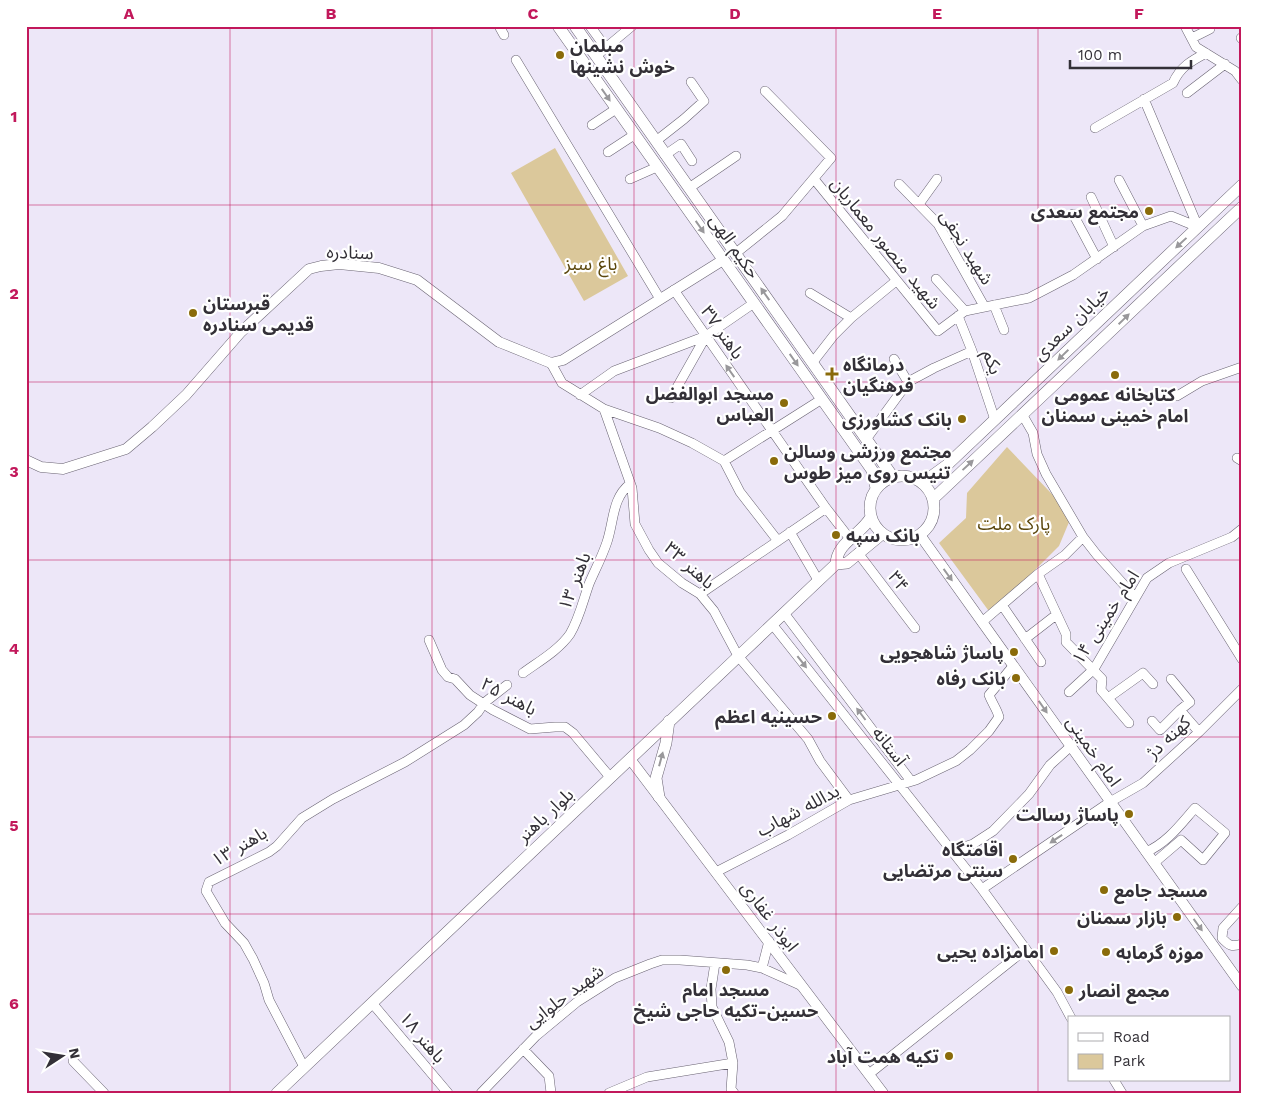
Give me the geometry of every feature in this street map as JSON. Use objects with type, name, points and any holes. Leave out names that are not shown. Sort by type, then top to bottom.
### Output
[{"type":"main road","name":"حکیم الهی","points":[[558,26],[872,470],[876,488]]},
{"type":"main road","name":"حکیم الهی","points":[[574,26],[893,477]]},
{"type":"main road","name":"خیابان سعدی","points":[[922,482],[947,465],[1242,185]]},
{"type":"main road","name":"خیابان سعدی","points":[[933,499],[1242,207]]},
{"type":"main road","points":[[723,260],[736,253]]},
{"type":"main road","points":[[978,436],[982,445],[989,446]]},
{"type":"main road","points":[[872,470],[884,462]]},
{"type":"main road","points":[[903,476],[922,482],[933,499],[932,519],[927,528],[920,535],[901,541],[891,539],[882,534],[875,526],[871,517],[870,507],[876,488],[884,481],[893,477],[903,476]]},
{"type":"main road","points":[[871,517],[866,527],[850,539],[836,555],[836,564],[847,563],[882,534]]},
{"type":"main road","name":"بلوار باهنر","points":[[279,1092],[836,564]]},
{"type":"main road","points":[[659,797],[656,778],[666,743],[669,722]]},
{"type":"street","points":[[499,26],[504,35]]},
{"type":"street","points":[[590,26],[606,48]]},
{"type":"street","points":[[596,56],[632,26]]},
{"type":"street","points":[[1185,26],[1196,46],[1235,71],[1242,79]]},
{"type":"street","points":[[1192,38],[1210,29]]},
{"type":"street","points":[[1095,128],[1173,82],[1184,65],[1206,53]]},
{"type":"street","points":[[516,60],[660,299]]},
{"type":"street","points":[[1187,93],[1224,64]]},
{"type":"street","points":[[656,141],[704,101],[691,82]]},
{"type":"street","points":[[736,253],[782,216],[831,158],[765,91]]},
{"type":"street","points":[[1144,100],[1198,227]]},
{"type":"street","points":[[592,125],[616,109]]},
{"type":"street","points":[[608,152],[634,135]]},
{"type":"street","points":[[666,154],[681,144],[692,162]]},
{"type":"street","points":[[689,188],[736,156]]},
{"type":"street","points":[[630,179],[657,167]]},
{"type":"street","name":"شهید منصور معماریان","points":[[814,179],[938,332],[961,313],[984,306],[1029,298],[1073,275],[1143,226],[1171,216],[1198,227]]},
{"type":"street","points":[[919,204],[937,179]]},
{"type":"street","points":[[1119,180],[1143,226]]},
{"type":"street","name":"شهید نجفی","points":[[899,184],[938,224],[984,306]]},
{"type":"street","points":[[1091,198],[1114,247]]},
{"type":"street","points":[[1073,214],[1097,259]]},
{"type":"street","points":[[723,260],[563,360],[551,363],[562,383],[604,409],[659,428],[724,460],[740,492],[778,540]]},
{"type":"street","name":"سنادره","points":[[26,460],[41,467],[63,469],[126,448],[186,395],[241,332],[309,269],[321,266],[339,264],[379,268],[417,280],[499,342],[551,363]]},
{"type":"street","points":[[936,279],[961,313]]},
{"type":"street","points":[[812,362],[851,318],[896,281]]},
{"type":"street","name":"باهنر ۳۷","points":[[674,290],[826,508],[850,539]]},
{"type":"street","points":[[810,293],[851,318]]},
{"type":"street","points":[[580,395],[614,371],[706,336],[754,303]]},
{"type":"street","points":[[994,305],[1004,330]]},
{"type":"street","name":"یکم","points":[[961,313],[995,420]]},
{"type":"street","points":[[671,398],[706,336]]},
{"type":"street","points":[[867,438],[908,382],[972,351]]},
{"type":"street","points":[[894,359],[908,382]]},
{"type":"street","points":[[1177,396],[1202,381],[1242,367]]},
{"type":"street","points":[[724,460],[822,399]]},
{"type":"street","name":"باهنر ۳۳","points":[[604,409],[630,484],[635,524],[649,550],[658,563],[682,583],[700,594],[714,611],[738,656],[808,739],[820,761],[849,800]]},
{"type":"street","points":[[1022,414],[1033,433],[1037,454],[1046,474],[1083,537],[1135,597]]},
{"type":"street","name":"باهنر ۱۳","points":[[523,673],[558,647],[568,636],[577,621],[589,585],[607,543],[616,503],[623,489],[630,484]]},
{"type":"street","points":[[700,594],[826,508]]},
{"type":"street","name":"امام خمینی ۱۴","points":[[1070,692],[1094,669],[1147,578],[1169,563],[1232,537],[1242,529]]},
{"type":"street","points":[[790,532],[818,580]]},
{"type":"street","name":"امام خمینی","points":[[920,535],[1242,986]]},
{"type":"street","points":[[982,622],[1038,574],[1065,555],[1083,537]]},
{"type":"street","name":"۳۴","points":[[858,553],[914,628]]},
{"type":"street","points":[[1186,569],[1242,659]]},
{"type":"street","points":[[1038,574],[1066,634],[1066,642],[1102,679],[1101,690],[1129,723]]},
{"type":"street","points":[[1002,605],[1041,662]]},
{"type":"street","name":"آستانه","points":[[784,613],[911,781]]},
{"type":"street","points":[[1025,639],[1056,615]]},
{"type":"street","name":"آستانه","points":[[772,624],[982,889],[1057,992],[1070,1016]]},
{"type":"street","name":"باهنر ۲۵","points":[[429,640],[442,670],[448,677],[455,679],[470,695],[530,729],[565,728],[573,733],[610,778]]},
{"type":"street","name":"یدالله شهاب","points":[[716,872],[849,800],[911,781],[956,761],[989,731],[999,717],[998,710],[992,704],[989,695],[1013,666]]},
{"type":"street","points":[[1108,698],[1143,673],[1152,684]]},
{"type":"street","points":[[1152,720],[1160,730],[1190,702],[1171,679]]},
{"type":"street","name":"باهنر ۱۳","points":[[304,1067],[270,1000],[253,959],[244,943],[225,923],[206,891],[209,882],[269,852],[277,846],[302,818],[333,799],[404,762],[464,726],[484,703],[507,685]]},
{"type":"street","name":"کهنه دژ","points":[[982,889],[1110,802],[1143,782],[1199,732],[1242,689]]},
{"type":"street","points":[[1180,710],[1199,732]]},
{"type":"street","points":[[952,852],[973,844],[993,831],[1022,803],[1050,765],[1071,746]]},
{"type":"street","name":"ابوذر غفاری","points":[[630,759],[869,1074],[878,1091]]},
{"type":"street","points":[[1146,852],[1157,848],[1195,808],[1225,833],[1203,860],[1181,840],[1154,863]]},
{"type":"street","points":[[1240,947],[1228,945],[1222,938],[1223,928],[1242,907]]},
{"type":"street","points":[[762,968],[769,942]]},
{"type":"street","points":[[869,1074],[1026,949]]},
{"type":"street","name":"شهید حلوایی","points":[[481,1093],[536,1036],[577,1002],[615,978],[662,960],[762,968],[802,986]]},
{"type":"street","points":[[715,963],[711,989],[712,1007],[729,1042],[734,1062],[732,1089],[734,1093]]},
{"type":"street","name":"باهنر ۱۸","points":[[372,1003],[448,1093]]},
{"type":"street","points":[[523,1049],[549,1076],[551,1093]]},
{"type":"street","points":[[73,1062],[104,1093]]},
{"type":"street","points":[[609,1093],[647,1077],[734,1062]]},
{"type":"street","points":[[1115,1082],[1122,1093]]},
{"type":"green space","name":"باغ سبز","points":[[555,148],[628,276],[584,301],[511,173]]},
{"type":"green space","name":"پارک ملت","points":[[1007,447],[1072,515],[1059,546],[991,614],[939,543],[966,518],[967,493]]},
{"type":"place","name":"مبلمان خوش نشینها","points":[[560,55]]},
{"type":"place","name":"مجتمع سعدی","points":[[1149,211]]},
{"type":"place","name":"قبرستان قدیمی سنادره","points":[[193,313]]},
{"type":"place","name":"درمانگاه فرهنگیان","points":[[832,374]]},
{"type":"place","name":"کتابخانه عمومی امام خمینی سمنان","points":[[1115,375]]},
{"type":"place","name":"مسجد ابوالفضل العباس","points":[[784,403]]},
{"type":"place","name":"بانک کشاورزی","points":[[962,419]]},
{"type":"place","name":"مجتمع ورزشی وسالن تنیس روی میز طوس","points":[[774,461]]},
{"type":"place","name":"بانک سپه","points":[[836,535]]},
{"type":"place","name":"پاساژ شاهجویی","points":[[1014,652]]},
{"type":"place","name":"بانک رفاه","points":[[1016,678]]},
{"type":"place","name":"حسینیه اعظم","points":[[832,716]]},
{"type":"place","name":"پاساژ رسالت","points":[[1129,814]]},
{"type":"place","name":"اقامتگاه سنتی مرتضایی","points":[[1013,859]]},
{"type":"place","name":"مسجد جامع","points":[[1104,890]]},
{"type":"place","name":"بازار سمنان","points":[[1177,917]]},
{"type":"place","name":"امامزاده یحیی","points":[[1054,951]]},
{"type":"place","name":"موزه گرمابه","points":[[1106,952]]},
{"type":"place","name":"مسجد امام حسین-تکیه حاجی شیخ","points":[[726,970]]},
{"type":"place","name":"مجمع انصار","points":[[1069,990]]},
{"type":"place","name":"تکیه همت آباد","points":[[949,1056]]}]
